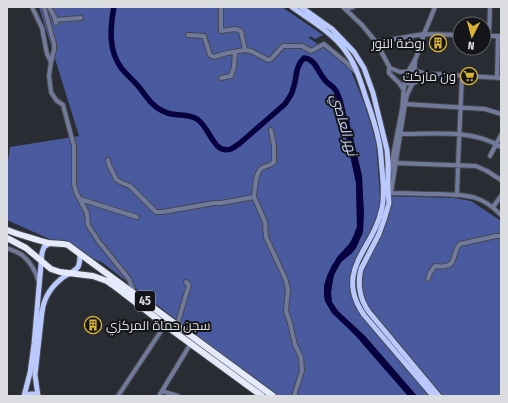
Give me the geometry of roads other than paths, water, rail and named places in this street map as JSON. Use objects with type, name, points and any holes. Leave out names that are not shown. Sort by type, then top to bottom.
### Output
[{"type":"highway","name":"45","points":[[7,230],[50,243],[68,245],[73,248],[273,396]]},
{"type":"highway","name":"45","points":[[7,238],[26,248],[51,269],[60,272],[94,276],[107,281],[262,396]]},
{"type":"main road","points":[[292,7],[334,37],[355,66],[373,118],[379,142],[389,203],[379,234],[361,269],[359,279],[360,292],[365,307],[439,396]]},
{"type":"main road","points":[[301,7],[332,29],[343,39],[354,52],[364,68],[373,93],[387,150],[392,160],[386,180]]},
{"type":"main road","points":[[388,194],[382,208],[380,219],[356,266],[353,276],[355,296],[364,315],[433,396]]},
{"type":"main road","points":[[24,396],[30,373],[34,344],[42,253],[44,247],[50,243]]},
{"type":"main road","points":[[24,396],[34,394],[37,396],[35,375],[44,302],[54,286],[62,278],[76,269],[80,254]]},
{"type":"street","points":[[32,7],[42,28],[47,54],[51,62]]},
{"type":"street","points":[[44,7],[54,44],[49,76],[51,92],[56,100],[63,105],[72,135],[74,146],[74,184],[76,192],[87,212],[88,225],[129,279],[134,293]]},
{"type":"street","points":[[49,7],[55,22],[81,18]]},
{"type":"street","points":[[221,7],[221,31],[235,29],[241,31],[245,50]]},
{"type":"street","points":[[344,8],[353,7]]},
{"type":"street","points":[[392,160],[400,134],[405,104],[415,77],[416,58],[435,7]]},
{"type":"street","points":[[344,8],[362,25],[376,42],[390,68],[389,73],[404,90]]},
{"type":"street","points":[[376,42],[424,34],[452,35]]},
{"type":"street","points":[[188,35],[204,36],[210,55],[214,56],[245,50],[251,51],[268,60],[271,59],[283,46],[302,46],[311,51],[324,44],[348,64],[358,75]]},
{"type":"street","points":[[390,68],[400,72],[415,71],[432,75],[462,75],[499,78],[500,36]]},
{"type":"street","points":[[221,78],[231,76],[234,67],[235,52]]},
{"type":"street","points":[[416,58],[404,80],[404,90],[392,160],[388,194],[467,195],[493,207],[501,215]]},
{"type":"street","points":[[404,80],[408,84],[413,84],[432,75]]},
{"type":"street","points":[[457,195],[462,75]]},
{"type":"street","points":[[405,104],[485,109],[501,114]]},
{"type":"street","points":[[271,130],[274,146],[274,162],[270,166],[262,167],[258,173],[254,197],[265,222],[266,237],[285,278],[288,289],[286,311],[295,345],[301,357],[302,371],[294,396]]},
{"type":"street","points":[[400,134],[459,134],[475,137],[496,144],[501,148]]},
{"type":"street","points":[[490,156],[501,135]]},
{"type":"street","points":[[108,160],[116,179],[130,186],[156,212],[214,203],[221,204],[254,197]]},
{"type":"street","points":[[392,160],[476,166],[501,180]]},
{"type":"street","points":[[493,207],[501,196]]},
{"type":"street","points":[[80,199],[136,217]]},
{"type":"street","points":[[428,279],[435,266],[445,266],[452,262],[456,248],[460,244],[501,236]]},
{"type":"street","points":[[7,248],[22,254],[31,264],[39,283]]},
{"type":"street","points":[[176,325],[189,285],[186,282]]},
{"type":"street","points":[[118,396],[165,325]]},
{"type":"street","points":[[159,396],[191,343]]},
{"type":"street","points":[[162,391],[178,396]]},
{"type":"water","name":"نهر العاصي","points":[[343,113],[349,121],[362,176],[364,213],[363,232],[356,248],[341,262],[334,275],[331,293],[332,302],[338,311],[365,336],[417,396],[408,396],[355,335],[332,313],[325,301],[324,286],[327,276],[338,256],[350,243],[357,226],[356,183],[346,136],[340,121]]},
{"type":"waterway","name":"نهر العاصي","points":[[114,7],[111,31],[112,47],[117,62],[122,69],[156,107],[169,113],[189,116],[197,119],[220,148],[225,150],[231,149],[239,144],[285,104],[292,93],[299,65],[304,58],[308,59],[314,64],[326,81],[338,94],[344,118]]},
{"type":"place","name":"روضة النور","points":[[438,43]]},
{"type":"place","name":"ون ماركت","points":[[469,76]]},
{"type":"place","name":"سجن حماة المركزي","points":[[93,325]]}]
